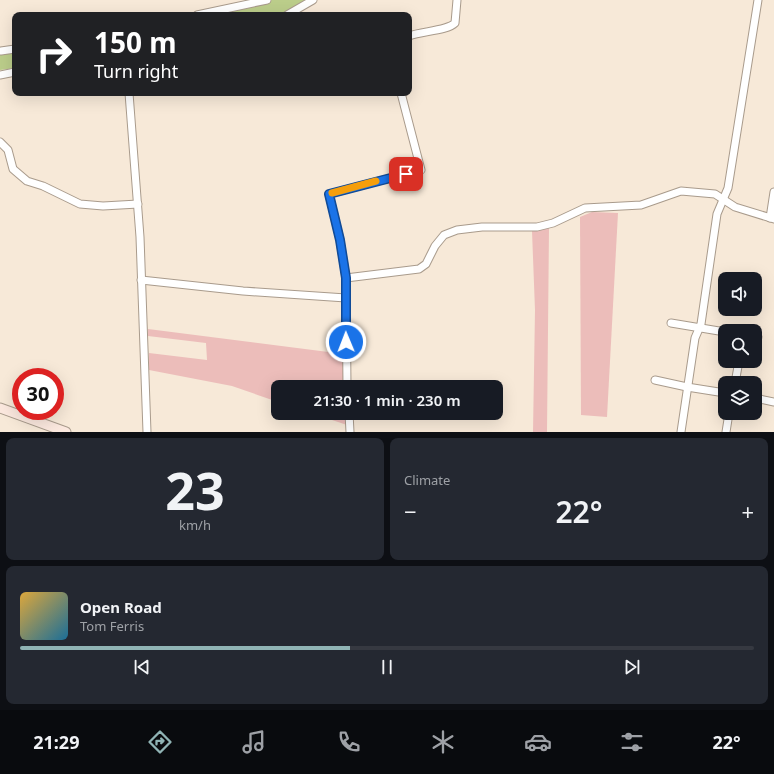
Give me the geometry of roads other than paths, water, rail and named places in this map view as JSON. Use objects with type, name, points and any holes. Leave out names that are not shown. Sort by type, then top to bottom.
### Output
[{"type":"main road","points":[[0,410],[66,432]]},
{"type":"street","points":[[211,12],[267,0]]},
{"type":"street","points":[[292,12],[313,0]]},
{"type":"street","points":[[412,35],[421,32],[450,28],[455,23],[457,14],[457,0]]},
{"type":"street","points":[[681,432],[695,338],[701,324],[717,214],[724,201],[728,188],[758,0]]},
{"type":"street","points":[[1,51],[12,49]]},
{"type":"street","points":[[0,75],[12,73]]},
{"type":"street","points":[[129,96],[138,204],[147,432]]},
{"type":"street","points":[[347,380],[346,278],[340,240],[329,194],[421,170],[402,96]]},
{"type":"street","points":[[0,142],[8,150],[13,169],[27,181],[43,186],[80,204],[103,206],[138,204]]},
{"type":"street","points":[[346,278],[419,269],[426,264],[435,246],[444,236],[457,230],[482,227],[537,227],[554,223],[585,208],[641,205],[681,190],[715,194],[735,207],[772,219],[774,192]]},
{"type":"street","points":[[141,280],[243,291],[346,298]]},
{"type":"street","points":[[670,323],[718,331]]},
{"type":"street","points":[[655,380],[687,388],[718,392]]},
{"type":"street","points":[[762,399],[774,402]]},
{"type":"street","points":[[349,420],[350,432]]},
{"type":"street","points":[[726,432],[729,420]]}]
